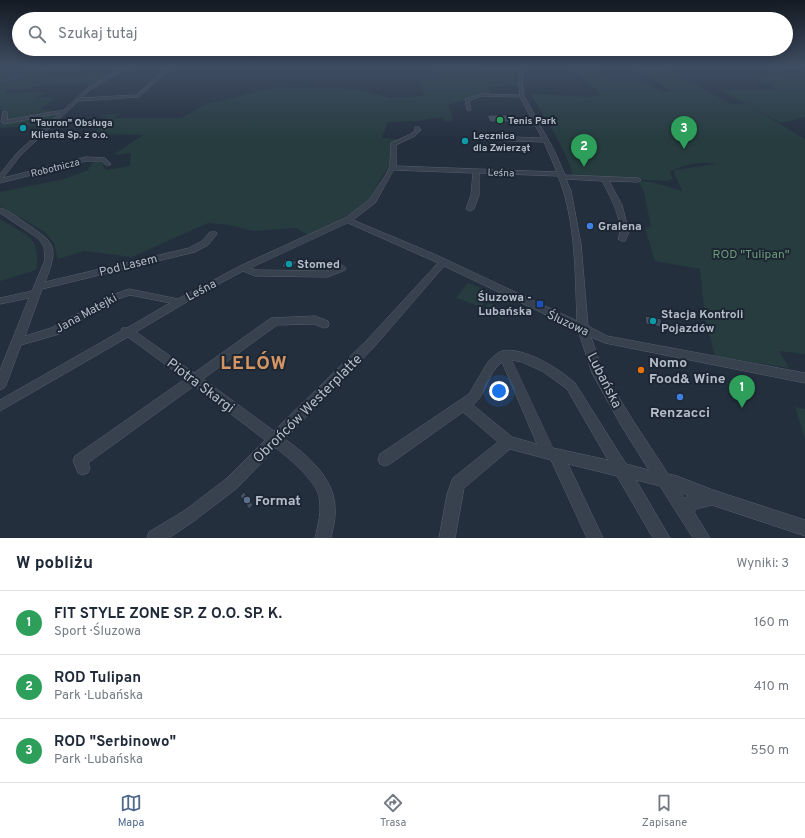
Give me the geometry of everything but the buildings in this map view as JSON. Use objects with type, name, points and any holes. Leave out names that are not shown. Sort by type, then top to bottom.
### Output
[{"type":"street","points":[[0,179],[18,155],[87,91]]},
{"type":"street","points":[[77,100],[139,95],[143,91]]},
{"type":"street","points":[[469,110],[467,100],[481,95],[521,95],[521,91]]},
{"type":"street","name":"Lubańska","points":[[521,95],[546,140],[568,191],[574,221],[583,330],[598,373],[663,480],[702,538]]},
{"type":"street","points":[[5,112],[4,122],[64,111]]},
{"type":"street","name":"Leśna","points":[[0,406],[179,302],[243,268],[348,220],[372,201],[392,168],[393,144],[413,135],[418,130],[417,128]]},
{"type":"street","points":[[483,138],[546,140]]},
{"type":"street","name":"Robotnicza","points":[[0,179],[86,159],[103,159],[108,164]]},
{"type":"street","name":"Leśna","points":[[392,168],[562,175]]},
{"type":"street","points":[[470,209],[474,195],[476,172]]},
{"type":"street","points":[[562,175],[638,180]]},
{"type":"street","points":[[605,179],[618,205],[625,232],[622,239]]},
{"type":"street","points":[[0,210],[42,237],[48,246],[49,260],[0,385]]},
{"type":"street","name":"Śluzowa","points":[[348,220],[443,262],[605,340],[805,378]]},
{"type":"street","name":"Pod Lasem","points":[[0,301],[192,250],[205,243],[213,234]]},
{"type":"street","name":"Obrońców Westerplatte","points":[[155,538],[212,499],[275,441],[370,343],[443,262]]},
{"type":"street","points":[[243,268],[255,273],[328,274],[342,268]]},
{"type":"street","name":"Jana Matejki","points":[[17,342],[55,331],[129,292],[173,299],[179,302]]},
{"type":"street","points":[[83,468],[80,461],[275,321],[315,320],[324,324]]},
{"type":"street","name":"Piotra Skargi","points":[[126,332],[139,339],[275,441],[288,449],[324,486],[328,495],[329,506],[323,538]]},
{"type":"street","points":[[386,459],[473,398],[481,388],[496,361],[504,356],[515,354],[565,379],[571,386],[662,538]]},
{"type":"street","points":[[504,356],[595,538]]},
{"type":"street","points":[[464,405],[508,442],[622,471],[677,483],[713,498],[805,528]]},
{"type":"street","points":[[447,538],[454,494],[458,483],[508,442]]},
{"type":"street","points":[[684,511],[692,502],[713,498]]},
{"type":"green space","points":[[0,91],[7,91],[6,93],[45,92],[36,98],[55,97],[41,109],[61,112],[2,123],[4,110],[0,110]]},
{"type":"green space","points":[[259,91],[364,91],[391,98],[424,96],[422,91],[489,91],[490,94],[481,94],[448,105],[453,117],[452,121],[444,121],[443,117],[416,121],[388,122],[382,138],[398,139],[391,162],[367,202],[341,219],[308,235],[296,228],[253,231],[230,225],[208,223],[132,257],[84,251],[58,259],[54,243],[45,232],[0,206],[0,192],[64,179],[88,170],[92,163],[100,161],[106,170],[130,166],[131,153],[113,155],[143,135],[94,134],[108,116],[100,117],[102,115],[122,113],[114,118],[181,118],[206,104]]},
{"type":"green space","name":"ROD \"Tulipan\"","points":[[597,91],[673,92],[672,91],[707,91],[731,104],[746,104],[722,91],[805,91],[805,117],[781,123],[748,105],[805,139],[805,354],[779,351],[789,368],[715,356],[705,318],[700,269],[655,261],[645,228],[651,227],[644,192],[638,181],[652,182],[682,191],[674,172],[675,170],[715,164],[698,163],[677,168],[670,173],[673,179],[667,181],[573,177],[571,168],[561,146],[530,94],[582,97],[600,96]]},
{"type":"green space","points":[[62,112],[48,125],[0,128],[0,124]]},
{"type":"green space","points":[[0,219],[24,233],[34,243],[37,258],[36,270],[0,281]]},
{"type":"green space","points":[[468,283],[491,292],[481,307],[456,298]]},
{"type":"green space","points":[[489,303],[509,312],[503,319],[483,309]]},
{"type":"green space","points":[[795,407],[805,409],[805,439]]},
{"type":"place","name":"Tenis Park","points":[[500,120]]},
{"type":"place","name":"\"Tauron\" Obsługa Klienta Sp. z o.o.","points":[[23,128]]},
{"type":"place","name":"Lecznica dla Zwierząt","points":[[465,141]]},
{"type":"place","name":"ROD \"Serbinowo\"","points":[[684,149]]},
{"type":"place","name":"ROD Tulipan","points":[[584,167]]},
{"type":"place","name":"Gralena","points":[[590,226]]},
{"type":"place","name":"Stomed","points":[[289,264]]},
{"type":"place","name":"Śluzowa - Lubańska","points":[[540,304]]},
{"type":"place","name":"Stacja Kontroli Pojazdów","points":[[653,321]]},
{"type":"place","name":"Nomo Food& Wine","points":[[641,370]]},
{"type":"place","name":"Renzacci","points":[[680,397]]},
{"type":"place","name":"FIT STYLE ZONE SP. Z O.O. SP. K.","points":[[742,408]]},
{"type":"place","name":"Format","points":[[247,500]]},
{"type":"district","name":"LELÓW","points":[[254,362]]}]
